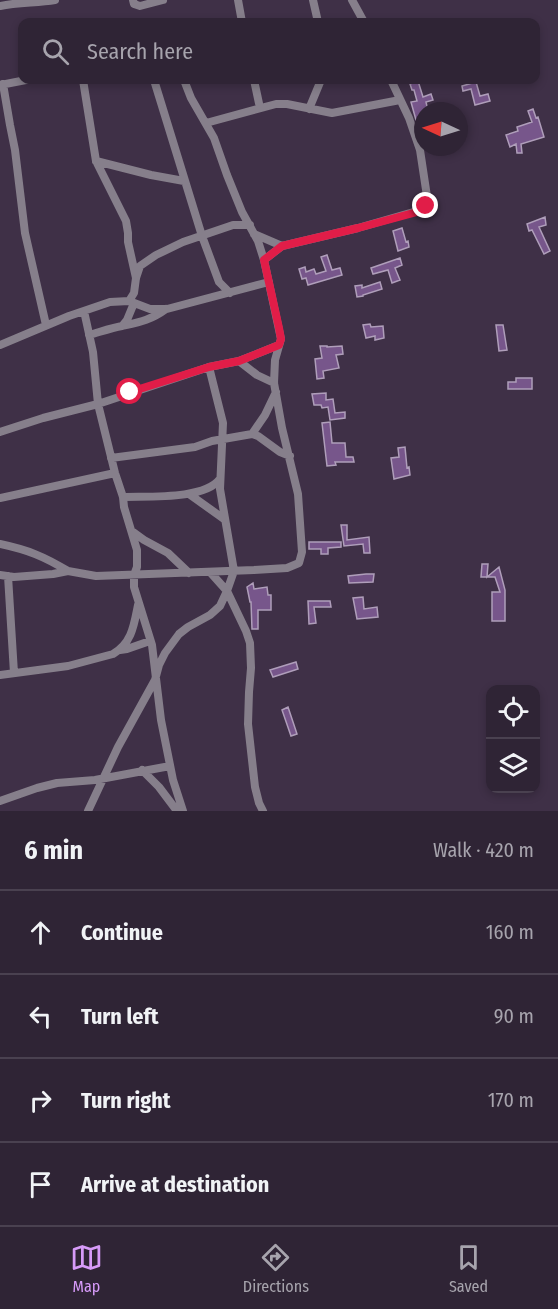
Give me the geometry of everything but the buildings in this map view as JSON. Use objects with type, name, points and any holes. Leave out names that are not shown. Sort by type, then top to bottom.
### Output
[{"type":"street","points":[[0,6],[56,0]]},
{"type":"street","points":[[133,0],[134,4],[140,6],[163,0]]},
{"type":"street","points":[[238,0],[241,18]]},
{"type":"street","points":[[313,0],[317,18]]},
{"type":"street","points":[[352,0],[362,18]]},
{"type":"street","points":[[18,81],[2,84],[15,150],[25,233],[46,325]]},
{"type":"street","points":[[84,84],[96,161],[126,221],[136,278]]},
{"type":"street","points":[[155,84],[202,236],[219,282],[230,292]]},
{"type":"street","points":[[0,543],[45,557],[68,571],[96,576],[286,568],[298,563],[302,552],[298,494],[275,388],[275,360],[281,339],[264,260],[258,241],[227,175],[214,138],[186,84]]},
{"type":"street","points":[[255,84],[260,108]]},
{"type":"street","points":[[309,109],[319,84]]},
{"type":"street","points":[[264,260],[282,246],[417,212],[426,206],[428,203],[420,150],[409,118],[393,84]]},
{"type":"street","points":[[206,123],[276,104],[332,113],[400,100]]},
{"type":"street","points":[[96,161],[184,181]]},
{"type":"street","points":[[233,225],[243,212]]},
{"type":"street","points":[[123,325],[127,320],[140,266],[156,255],[202,236],[233,225],[250,225]]},
{"type":"street","points":[[254,234],[282,246]]},
{"type":"street","points":[[217,296],[219,282]]},
{"type":"street","points":[[0,345],[46,325],[110,302],[131,302],[150,309],[167,309],[269,282]]},
{"type":"street","points":[[89,335],[156,317],[167,309]]},
{"type":"street","points":[[84,311],[93,352],[98,404],[137,550],[134,587],[150,641],[170,766],[177,798],[183,811]]},
{"type":"street","points":[[0,432],[98,404],[209,367],[239,361],[279,345]]},
{"type":"street","points":[[239,361],[275,388]]},
{"type":"street","points":[[88,811],[118,747],[156,680],[159,665],[171,644],[188,627],[210,615],[220,606],[234,571],[220,489],[223,423],[209,367]]},
{"type":"street","points":[[252,434],[265,416],[275,388]]},
{"type":"street","points":[[111,458],[195,447],[212,441],[252,434],[290,456]]},
{"type":"street","points":[[0,498],[115,473]]},
{"type":"street","points":[[123,497],[189,494],[206,490],[220,479]]},
{"type":"street","points":[[189,494],[224,519]]},
{"type":"street","points":[[132,531],[168,553],[189,573]]},
{"type":"street","points":[[14,674],[4,576],[53,574],[68,571]]},
{"type":"street","points":[[210,572],[226,591],[250,643],[248,724],[255,786],[263,811]]},
{"type":"street","points":[[120,650],[132,632],[138,603]]},
{"type":"street","points":[[0,675],[68,666],[104,657],[150,641]]},
{"type":"street","points":[[0,801],[57,783],[103,778],[170,766]]},
{"type":"street","points":[[142,770],[159,787],[177,811]]},
{"type":"street","points":[[159,787],[177,798]]},
{"type":"route","points":[[130,392],[209,367],[239,361],[279,345],[281,339],[264,260],[282,246],[417,212],[426,206]]}]
